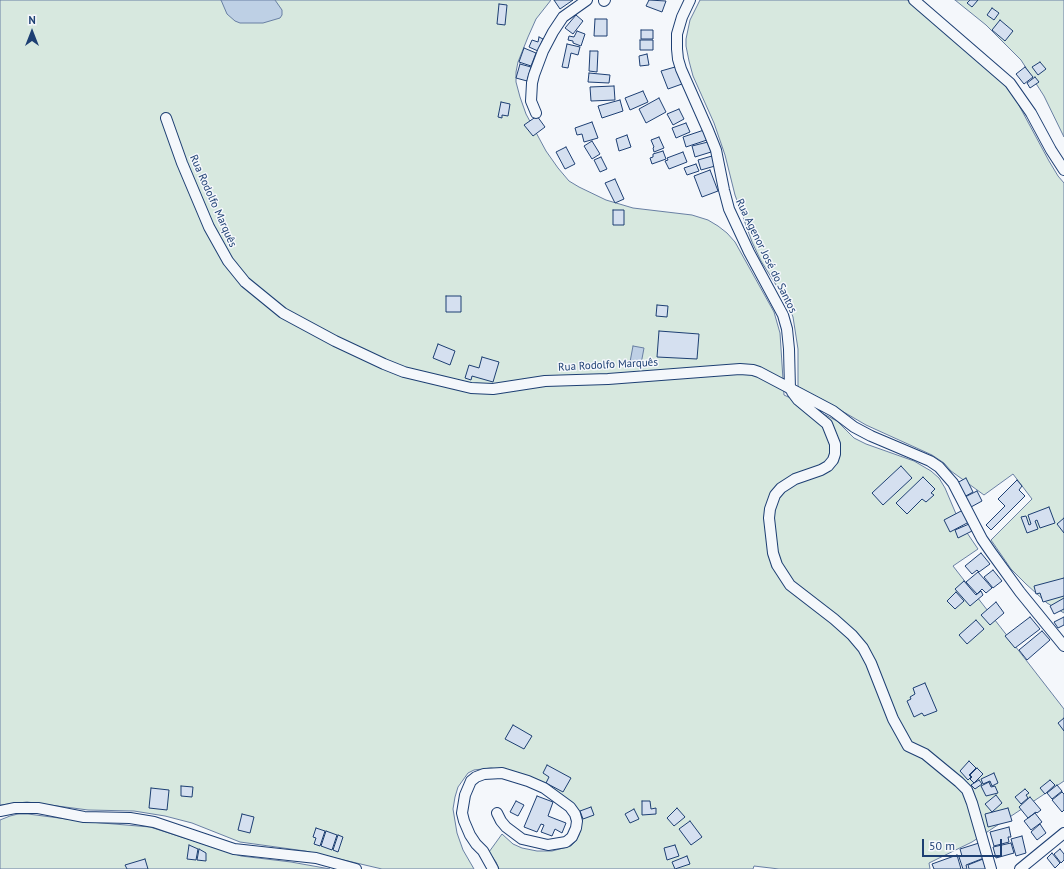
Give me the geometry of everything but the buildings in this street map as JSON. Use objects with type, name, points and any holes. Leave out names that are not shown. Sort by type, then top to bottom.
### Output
[{"type":"street","points":[[536,114],[531,101],[532,83],[544,51],[553,32],[563,17],[587,0]]},
{"type":"street","name":"Rua Agenor José do Santos","points":[[690,0],[682,17],[677,34],[676,49],[678,59],[716,150],[729,209],[749,252],[783,315],[787,329],[789,349],[790,389]]},
{"type":"street","points":[[914,0],[1010,83],[1022,98],[1064,170]]},
{"type":"street","name":"Rua Rodolfo Marquês","points":[[166,118],[182,163],[218,245],[235,272],[283,313],[335,341],[384,364],[444,382],[471,388],[503,388],[545,381],[608,379],[747,369],[759,372],[833,411],[871,436],[930,461],[939,467],[953,483],[982,539],[991,552],[1020,592],[1064,646]]},
{"type":"street","points":[[790,389],[798,400],[827,424],[835,444],[835,454],[833,460],[828,466],[795,478],[781,488],[775,495],[770,509],[769,518],[773,553],[777,565],[790,585],[834,619],[852,635],[863,648],[871,663],[893,719],[908,746],[926,754],[967,790],[991,869]]},
{"type":"street","points":[[493,869],[483,851],[470,835],[462,813],[465,795],[471,781],[476,777],[484,774],[502,772],[544,788],[564,803],[575,814],[577,822],[572,837],[566,842],[548,845],[522,839],[501,822],[497,813]]},
{"type":"street","points":[[0,811],[28,807],[84,817],[130,818],[154,822],[234,849],[316,858],[356,869]]},
{"type":"street","points":[[1020,869],[1064,833]]},
{"type":"shaded area","points":[[0,0],[551,0],[536,19],[518,62],[516,72],[516,82],[526,114],[546,151],[569,181],[606,200],[633,208],[692,215],[708,220],[727,233],[735,242],[774,312],[780,333],[784,395],[837,421],[854,438],[866,444],[914,461],[931,471],[939,478],[945,488],[959,521],[978,549],[953,566],[1064,709],[1064,781],[972,842],[929,863],[930,869],[779,869],[754,866],[753,869],[499,869],[489,852],[502,834],[513,844],[522,848],[537,851],[552,851],[571,846],[579,835],[581,827],[578,813],[504,770],[491,768],[474,770],[468,773],[458,787],[455,797],[453,809],[457,833],[463,850],[474,869],[382,869],[305,851],[240,842],[192,823],[165,816],[134,811],[88,810],[27,802],[0,805]]},
{"type":"shaded area","points":[[700,0],[907,0],[1004,84],[1015,98],[1049,161],[1064,183],[1064,613],[1047,603],[1011,569],[991,540],[1032,499],[1013,474],[984,495],[932,455],[866,425],[798,387],[798,349],[793,317],[788,304],[761,261],[752,242],[735,195],[725,155],[714,123],[693,76],[689,61],[686,39],[690,20]]},
{"type":"shaded area","points":[[955,0],[1064,0],[1064,137],[1044,96],[1021,60],[986,25]]},
{"type":"shaded area","points":[[18,814],[150,827],[241,856],[291,862],[330,869],[0,869],[0,820]]},
{"type":"water","points":[[221,0],[275,0],[282,10],[282,15],[280,18],[263,23],[240,23],[235,21],[227,14]]},
{"type":"water","points":[[633,346],[644,348],[641,364],[630,362]]}]
